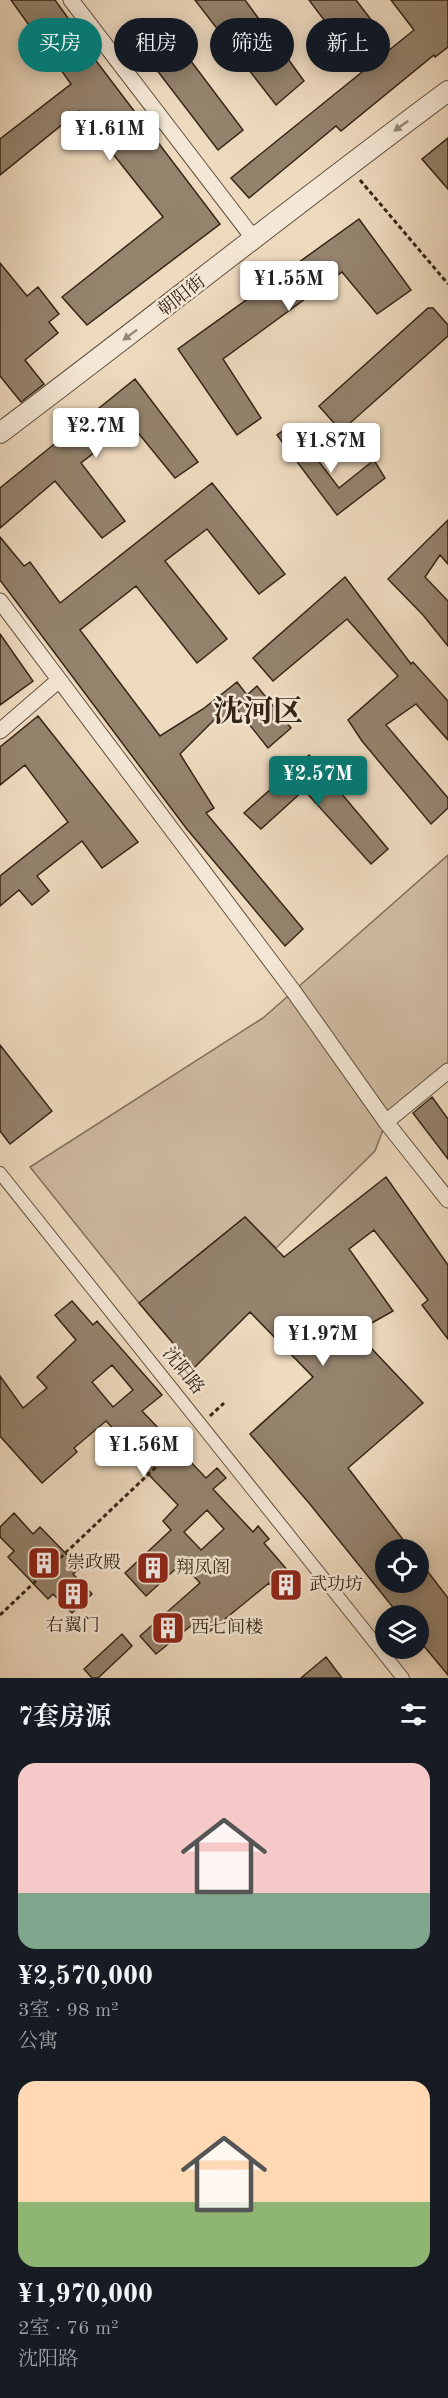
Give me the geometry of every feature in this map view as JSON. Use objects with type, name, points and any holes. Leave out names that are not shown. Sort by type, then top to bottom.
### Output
[{"type":"street","points":[[71,0],[254,239]]},
{"type":"street","name":"朝阳街","points":[[0,433],[348,165],[448,92]]},
{"type":"street","points":[[0,601],[294,992],[386,1122],[448,1200]]},
{"type":"street","points":[[0,731],[59,680]]},
{"type":"street","points":[[386,1122],[448,1071]]},
{"type":"street","name":"沈阳路","points":[[0,1173],[404,1678]]},
{"type":"path","points":[[348,165],[448,284]]},
{"type":"path","points":[[0,1615],[224,1403]]},
{"type":"shaded area","points":[[448,855],[448,1071],[386,1122],[375,1151],[276,1248],[245,1217],[139,1303],[30,1167],[263,1018]]},
{"type":"building","points":[[11,0],[55,0],[68,18],[24,18]]},
{"type":"building","points":[[195,0],[245,0],[258,18],[210,18]]},
{"type":"building","points":[[309,0],[356,0],[370,18],[323,18]]},
{"type":"building","points":[[391,0],[448,0],[448,47],[435,57],[434,55],[341,131],[336,126],[249,198],[231,178],[362,72],[390,72],[390,49],[414,30]]},
{"type":"building","points":[[294,67],[304,81],[276,105],[251,72],[294,72]]},
{"type":"building","points":[[102,69],[220,224],[87,325],[62,297],[163,217],[79,111],[0,175],[0,139],[71,84],[62,72],[102,72]]},
{"type":"building","points":[[198,70],[243,130],[218,150],[158,72]]},
{"type":"building","points":[[448,138],[448,189],[422,159]]},
{"type":"building","points":[[359,219],[411,290],[377,314],[342,272],[223,359],[261,418],[237,435],[178,349]]},
{"type":"building","points":[[0,263],[27,296],[38,287],[59,314],[49,322],[58,333],[25,360],[44,384],[21,402],[0,376]]},
{"type":"building","points":[[428,308],[433,308],[448,325],[448,336],[341,431],[319,406]]},
{"type":"building","points":[[135,379],[198,462],[175,478],[131,424],[81,463],[125,521],[102,538],[55,481],[0,528],[0,488]]},
{"type":"building","points":[[291,425],[339,488],[374,460],[385,478],[337,515],[277,435]]},
{"type":"building","points":[[212,483],[285,574],[259,594],[207,529],[165,561],[227,639],[197,663],[136,586],[80,630],[160,736],[203,709],[237,682],[247,695],[257,686],[291,728],[268,748],[237,709],[223,721],[218,716],[180,754],[214,808],[206,813],[303,929],[285,946],[186,828],[0,580],[0,537],[24,566],[30,562],[60,603]]},
{"type":"building","points":[[448,520],[448,564],[440,555],[425,577],[448,601],[448,646],[423,615],[388,579]]},
{"type":"building","points":[[345,577],[411,664],[413,662],[448,701],[448,740],[416,704],[386,725],[448,798],[448,808],[431,824],[362,741],[348,720],[398,676],[347,619],[273,681],[253,658]]},
{"type":"building","points":[[0,634],[33,681],[0,705]]},
{"type":"building","points":[[38,716],[138,842],[102,868],[82,841],[37,876],[49,891],[32,905],[19,890],[0,906],[0,876],[68,822],[25,765],[0,785],[0,747]]},
{"type":"building","points":[[309,755],[388,849],[371,864],[304,790],[261,829],[244,813]]},
{"type":"building","points":[[0,1045],[52,1111],[10,1144],[0,1131]]},
{"type":"building","points":[[432,1097],[448,1119],[448,1159],[413,1113]]},
{"type":"building","points":[[386,1177],[448,1265],[448,1339],[422,1305],[428,1300],[374,1230],[349,1249],[393,1311],[356,1332],[423,1403],[348,1468],[403,1539],[375,1539],[375,1585],[250,1434],[313,1377],[250,1312],[194,1368],[139,1303],[245,1217],[284,1257]]},
{"type":"building","points":[[72,1301],[93,1325],[97,1321],[162,1395],[142,1411],[206,1478],[217,1468],[226,1478],[213,1489],[253,1532],[258,1526],[269,1539],[264,1543],[301,1586],[283,1600],[269,1583],[209,1632],[198,1620],[156,1654],[140,1636],[200,1583],[182,1563],[146,1596],[125,1573],[171,1530],[163,1521],[178,1505],[125,1450],[130,1446],[106,1421],[74,1448],[77,1452],[42,1483],[0,1436],[0,1376],[23,1408],[47,1388],[37,1377],[76,1340],[55,1315]],"holes":[[[112,1365],[133,1390],[113,1407],[92,1382]],[[207,1510],[224,1529],[201,1550],[184,1532]]]},
{"type":"building","name":"崇政殿","points":[[14,1513],[33,1534],[40,1527],[80,1568],[73,1574],[92,1594],[72,1613],[53,1594],[48,1599],[8,1557],[14,1551],[0,1537],[0,1527]]},
{"type":"building","points":[[429,1573],[448,1598],[448,1675],[429,1652],[429,1605],[391,1605],[381,1593],[429,1593]]},
{"type":"building","points":[[122,1634],[132,1646],[98,1678],[92,1678],[84,1669]]},
{"type":"building","points":[[326,1657],[342,1678],[301,1678]]},
{"type":"place","name":"崇政殿","points":[[44,1563]]},
{"type":"place","name":"翔凤阁","points":[[153,1568]]},
{"type":"place","name":"武功坊","points":[[286,1585]]},
{"type":"place","name":"右翼门","points":[[73,1594]]},
{"type":"place","name":"西七间楼","points":[[168,1628]]},
{"type":"district","name":"沈河区","points":[[258,713]]}]
